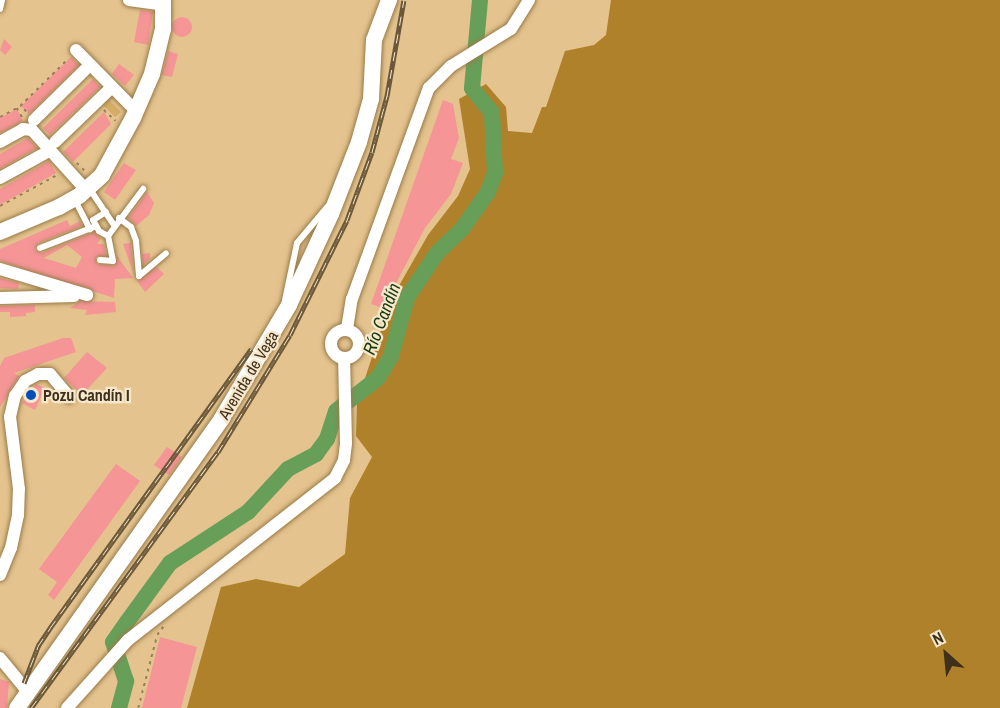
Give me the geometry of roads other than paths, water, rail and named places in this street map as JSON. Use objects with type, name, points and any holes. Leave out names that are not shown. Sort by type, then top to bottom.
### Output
[{"type":"street","points":[[0,232],[83,192],[113,157],[136,111],[159,48],[164,3],[129,0]]},
{"type":"street","name":"Avenida de Vega","points":[[17,708],[222,418],[285,313],[338,198],[365,121],[371,99],[374,40],[390,0]]},
{"type":"street","points":[[347,329],[352,299],[429,88],[451,66],[499,39],[520,19],[529,0]]},
{"type":"street","points":[[75,52],[136,111]]},
{"type":"street","points":[[0,142],[28,126],[90,65]]},
{"type":"street","points":[[0,178],[52,146],[112,87]]},
{"type":"street","points":[[28,126],[52,146],[83,192]]},
{"type":"street","points":[[0,269],[87,296],[0,298]]},
{"type":"street","points":[[347,329],[356,334],[360,343],[353,356],[344,358],[336,355],[331,342],[335,334],[347,329]]},
{"type":"street","points":[[67,708],[102,664],[148,624],[335,478],[344,460],[344,358]]},
{"type":"street","points":[[0,575],[11,548],[18,515],[19,489],[10,417],[15,396],[26,381],[50,374],[69,397]]},
{"type":"street","points":[[0,658],[28,692]]},
{"type":"lane","points":[[0,9],[2,0]]},
{"type":"lane","points":[[100,260],[113,261],[108,236],[119,218],[143,189]]},
{"type":"lane","points":[[83,192],[106,212],[114,225]]},
{"type":"lane","points":[[83,192],[93,228],[108,236]]},
{"type":"lane","points":[[93,228],[93,220],[106,212]]},
{"type":"lane","points":[[119,218],[131,227],[136,241],[139,276],[166,253]]},
{"type":"lane","points":[[40,248],[93,228]]},
{"type":"waterway","name":"Río Candín","points":[[119,708],[126,681],[113,642],[127,622],[170,563],[248,512],[288,469],[316,454],[327,439],[336,411],[378,378],[391,356],[407,298],[437,253],[462,229],[488,192],[495,173],[492,113],[472,88],[480,0]]},
{"type":"railway","points":[[31,708],[218,452],[290,335],[347,220],[372,152],[387,96],[404,0]]},
{"type":"railway","points":[[24,683],[38,646],[50,628],[251,349]]},
{"type":"place","name":"Pozu Candín I","points":[[31,395]]}]
